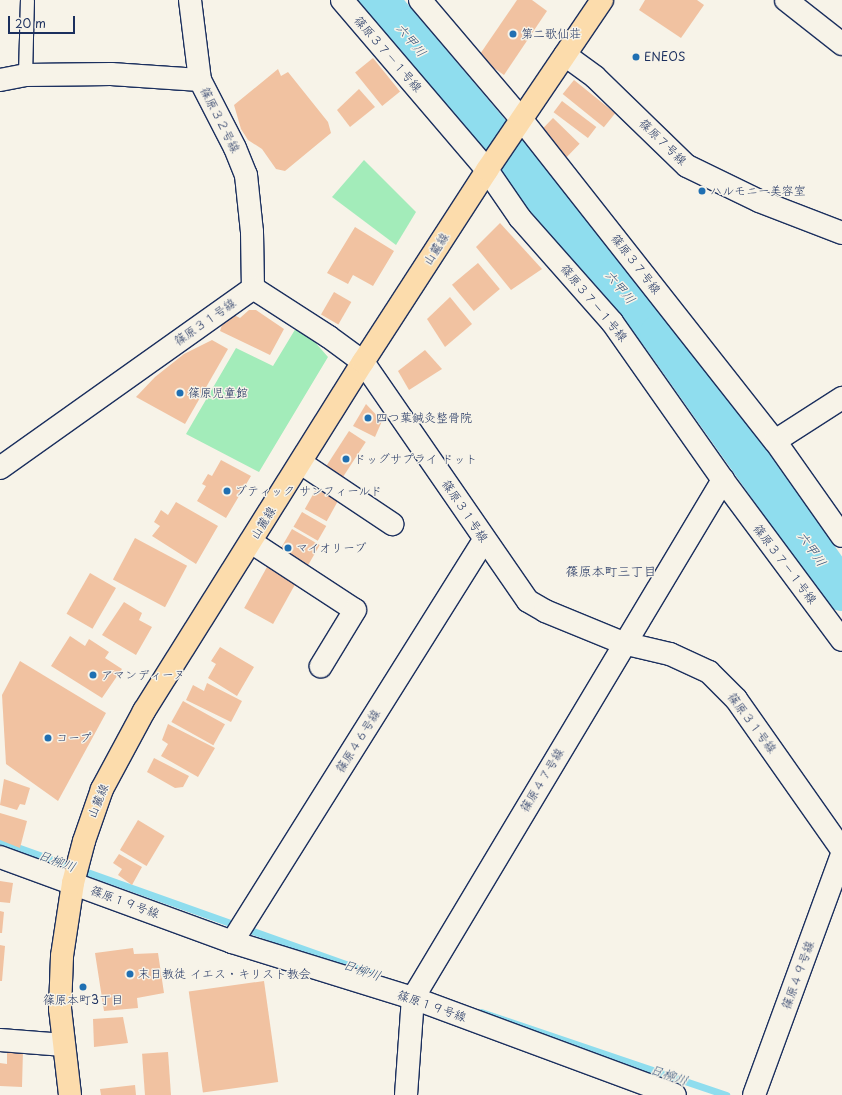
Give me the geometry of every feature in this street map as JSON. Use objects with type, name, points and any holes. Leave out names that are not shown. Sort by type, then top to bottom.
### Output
[{"type":"main road","name":"山麓線","points":[[70,1095],[60,1009],[62,956],[73,883],[92,814],[118,757],[363,362],[487,170],[602,0]]},
{"type":"street","points":[[190,0],[200,80]]},
{"type":"street","name":"篠原３７－１号線","points":[[342,0],[487,170],[520,218],[612,322],[723,480],[842,640]]},
{"type":"street","name":"篠原３７号線","points":[[420,0],[522,120],[775,441],[842,536]]},
{"type":"street","points":[[786,0],[842,44]]},
{"type":"street","name":"篠原７号線","points":[[565,55],[595,77],[687,166],[760,201],[842,233]]},
{"type":"street","name":"篠原３２号線","points":[[0,80],[25,75],[111,74],[200,80],[235,148],[246,175],[252,232],[253,288]]},
{"type":"street","name":"篠原３１号線","points":[[0,468],[253,288],[329,337],[363,362],[484,540],[528,601],[544,611],[623,643],[670,654],[709,672],[736,699],[842,850]]},
{"type":"street","points":[[775,441],[842,398]]},
{"type":"street","points":[[301,463],[392,524]]},
{"type":"street","name":"篠原４７号線","points":[[406,1095],[413,998],[623,643],[723,480]]},
{"type":"street","name":"篠原４６号線","points":[[233,942],[484,540]]},
{"type":"street","points":[[251,542],[355,610],[321,666]]},
{"type":"street","name":"篠原４９号線","points":[[754,1095],[842,854]]},
{"type":"street","name":"篠原１９号線","points":[[0,857],[233,942],[413,998],[639,1089],[675,1095]]},
{"type":"street","points":[[0,1040],[64,1045]]},
{"type":"lane","points":[[25,75],[27,0]]},
{"type":"green space","points":[[364,160],[416,212],[396,245],[332,197]]},
{"type":"green space","points":[[296,328],[306,332],[328,357],[259,472],[186,434],[236,348],[273,366]]},
{"type":"building","name":"第二歌仙荘","points":[[517,0],[532,0],[547,11],[504,75],[478,57]]},
{"type":"building","points":[[645,0],[697,0],[704,5],[681,38],[639,10]]},
{"type":"building","points":[[373,58],[400,91],[382,106],[355,72]]},
{"type":"building","points":[[278,69],[281,76],[288,72],[328,122],[331,133],[285,171],[276,169],[262,149],[248,140],[241,129],[234,105]]},
{"type":"building","points":[[574,80],[615,113],[604,127],[563,94]]},
{"type":"building","points":[[359,89],[375,107],[350,127],[337,110]]},
{"type":"building","points":[[562,101],[596,127],[588,138],[554,112]]},
{"type":"building","points":[[553,118],[580,144],[564,160],[538,134]]},
{"type":"building","points":[[500,223],[542,269],[511,290],[476,247]]},
{"type":"building","points":[[355,227],[394,251],[373,286],[353,275],[348,284],[327,273]]},
{"type":"building","points":[[478,263],[500,289],[474,311],[452,285]]},
{"type":"building","points":[[334,292],[351,302],[338,325],[321,315]]},
{"type":"building","points":[[450,297],[472,324],[445,347],[427,319]]},
{"type":"building","points":[[249,310],[256,310],[284,329],[270,355],[220,331],[223,322],[234,315],[240,318]]},
{"type":"building","points":[[212,340],[228,349],[185,424],[136,397],[155,377],[184,354]]},
{"type":"building","points":[[425,350],[442,369],[409,390],[398,371]]},
{"type":"building","points":[[366,404],[382,421],[375,437],[353,426]]},
{"type":"building","points":[[349,431],[366,442],[339,484],[322,473]]},
{"type":"building","points":[[221,460],[251,476],[226,518],[197,501],[206,486],[202,484],[208,474],[212,476]]},
{"type":"building","points":[[316,489],[338,501],[327,521],[305,509]]},
{"type":"building","points":[[176,502],[218,526],[196,564],[152,536],[160,526],[154,522],[161,510],[168,515]]},
{"type":"building","points":[[302,512],[326,526],[318,541],[294,527]]},
{"type":"building","points":[[292,529],[320,545],[305,571],[277,555]]},
{"type":"building","points":[[135,538],[187,566],[165,607],[113,579]]},
{"type":"building","points":[[267,567],[296,583],[273,624],[244,608]]},
{"type":"building","points":[[90,573],[116,588],[92,629],[66,614]]},
{"type":"building","points":[[124,602],[142,613],[139,620],[152,627],[136,655],[102,635]]},
{"type":"building","points":[[70,636],[85,646],[89,639],[109,652],[105,658],[122,669],[102,698],[51,666]]},
{"type":"building","points":[[220,647],[254,667],[237,696],[208,678],[216,664],[211,661]]},
{"type":"building","name":"コープ","points":[[20,661],[106,713],[58,801],[6,764],[2,695]]},
{"type":"building","points":[[207,683],[242,701],[231,722],[186,700],[193,685],[204,691]]},
{"type":"building","points":[[183,701],[225,724],[213,745],[171,722]]},
{"type":"building","points":[[168,724],[215,748],[198,777],[161,756],[168,744],[162,740]]},
{"type":"building","points":[[154,758],[189,776],[183,787],[175,788],[147,772]]},
{"type":"building","points":[[4,779],[30,788],[25,805],[20,804],[17,810],[0,805]]},
{"type":"building","points":[[0,813],[27,821],[20,848],[0,840]]},
{"type":"building","points":[[138,820],[165,836],[147,866],[120,850]]},
{"type":"building","points":[[119,854],[142,867],[132,885],[118,875],[122,869],[113,863]]},
{"type":"building","points":[[0,881],[13,883],[10,903],[0,902]]},
{"type":"building","points":[[0,911],[4,912],[2,933],[0,933]]},
{"type":"building","points":[[0,945],[5,946],[2,981],[0,981]]},
{"type":"building","name":"末日教徒 イエス・キリスト教会","points":[[133,948],[134,954],[158,953],[164,993],[137,998],[138,1008],[104,1011],[95,953]]},
{"type":"building","points":[[264,981],[278,1082],[203,1093],[189,992]]},
{"type":"building","points":[[123,1017],[128,1043],[94,1047],[93,1019]]},
{"type":"building","points":[[7,1049],[23,1050],[22,1087],[0,1086],[0,1063],[7,1064]]},
{"type":"building","points":[[168,1052],[171,1095],[145,1095],[142,1054]]},
{"type":"building","points":[[135,1085],[136,1095],[101,1095],[100,1089]]},
{"type":"waterway","name":"六甲川","points":[[378,0],[660,334],[842,591]]},
{"type":"waterway","name":"日柳川","points":[[0,841],[373,974]]},
{"type":"waterway","name":"日柳川","points":[[481,1012],[726,1095]]},
{"type":"place","name":"第二歌仙荘","points":[[513,34]]},
{"type":"place","name":"ENEOS","points":[[636,57]]},
{"type":"place","name":"ハルモニー美容室","points":[[702,191]]},
{"type":"place","name":"篠原児童館","points":[[180,393]]},
{"type":"place","name":"四つ葉鍼灸整骨院","points":[[368,418]]},
{"type":"place","name":"ドッグサプライ ドット","points":[[346,459]]},
{"type":"place","name":"ブティック サンフィールド","points":[[227,491]]},
{"type":"place","name":"マイオリーブ","points":[[288,548]]},
{"type":"place","name":"アマンディーヌ","points":[[93,675]]},
{"type":"place","name":"コープ","points":[[48,738]]},
{"type":"place","name":"末日教徒 イエス・キリスト教会","points":[[130,974]]},
{"type":"place","name":"篠原本町3丁目","points":[[83,987]]},
{"type":"district","name":"篠原本町三丁目","points":[[611,571]]}]
